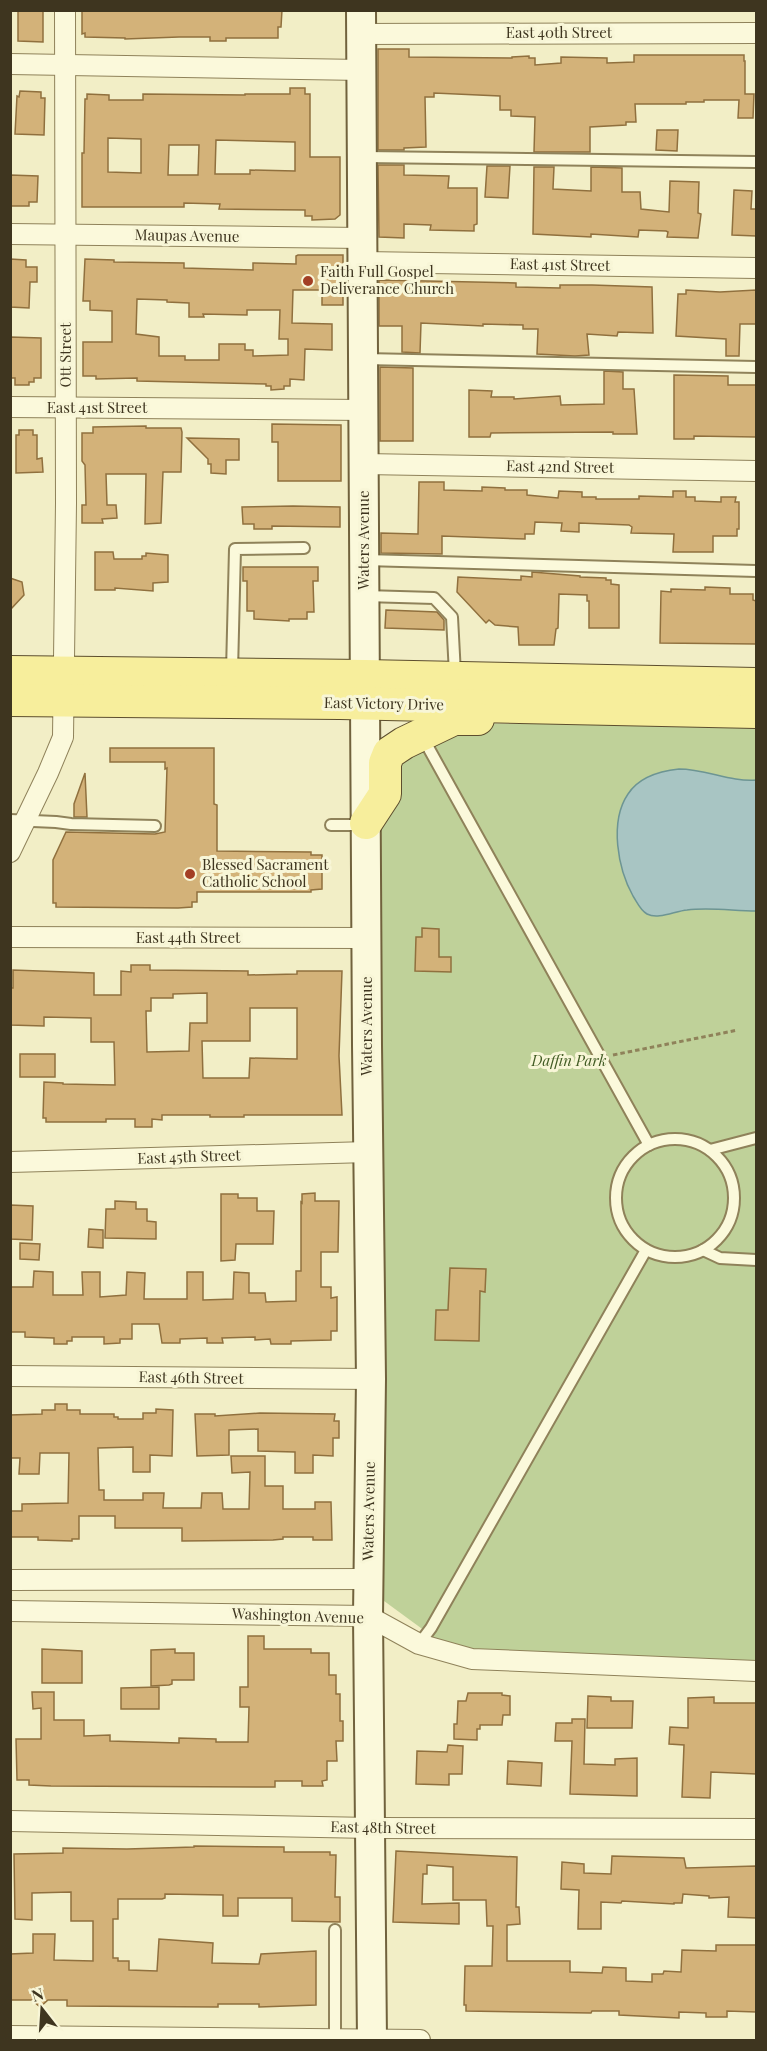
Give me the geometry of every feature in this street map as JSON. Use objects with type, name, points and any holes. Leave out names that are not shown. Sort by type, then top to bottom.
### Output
[{"type":"main road","name":"Waters Avenue","points":[[361,22],[371,1379],[368,1616],[372,2040]]},
{"type":"main road","name":"East Victory Drive","points":[[10,672],[63,686],[365,690],[455,678],[756,684]]},
{"type":"main road","name":"East Victory Drive","points":[[10,700],[63,686],[232,675],[365,690],[590,708],[756,712]]},
{"type":"main road","points":[[366,824],[385,794],[385,763],[389,753],[421,735],[454,719],[553,716],[590,708]]},
{"type":"street","name":"Ott Street","points":[[10,852],[18,820],[48,773],[63,737],[66,407],[65,10]]},
{"type":"street","name":"East 40th Street","points":[[361,22],[756,33]]},
{"type":"street","points":[[10,64],[362,70]]},
{"type":"street","name":"Maupas Avenue","points":[[10,234],[363,250]]},
{"type":"street","name":"East 41st Street","points":[[363,250],[756,268]]},
{"type":"street","name":"East 41st Street","points":[[10,407],[363,410]]},
{"type":"street","name":"East 42nd Street","points":[[364,464],[756,471]]},
{"type":"street","name":"East 44th Street","points":[[10,937],[366,938]]},
{"type":"street","name":"East 45th Street","points":[[10,1162],[368,1152]]},
{"type":"street","name":"East 46th Street","points":[[10,1376],[371,1379]]},
{"type":"street","points":[[10,1580],[368,1579]]},
{"type":"street","name":"Washington Avenue","points":[[10,1611],[368,1616],[419,1644],[472,1659],[756,1671]]},
{"type":"street","name":"East 48th Street","points":[[10,1821],[371,1828],[756,1829]]},
{"type":"street","points":[[10,2036],[420,2040]]},
{"type":"lane","points":[[362,157],[756,162]]},
{"type":"lane","points":[[363,359],[756,367]]},
{"type":"lane","points":[[232,675],[235,549],[304,548]]},
{"type":"lane","points":[[364,560],[756,571]]},
{"type":"lane","points":[[365,596],[434,598],[452,616],[455,678]]},
{"type":"lane","points":[[421,735],[649,1145]]},
{"type":"lane","points":[[18,820],[155,826]]},
{"type":"lane","points":[[331,825],[366,824]]},
{"type":"lane","points":[[710,1150],[756,1138]]},
{"type":"lane","points":[[664,1140],[696,1143],[710,1150],[724,1165],[732,1182],[734,1202],[730,1222],[719,1238],[703,1250],[689,1256],[674,1257],[646,1250],[632,1238],[622,1223],[617,1206],[617,1188],[623,1170],[634,1156],[649,1145],[664,1140]]},
{"type":"lane","points":[[419,1644],[431,1629],[646,1250]]},
{"type":"lane","points":[[703,1250],[720,1258],[756,1260]]},
{"type":"lane","points":[[335,1930],[335,2038]]},
{"type":"path","points":[[600,1058],[738,1030]]},
{"type":"green space","name":"Daffin Park","points":[[619,717],[756,721],[756,1662],[455,1653],[380,1598],[380,816],[389,765],[472,723],[520,724]]},
{"type":"water","points":[[679,769],[756,780],[756,911],[696,909],[651,916],[642,910],[633,896],[623,873],[618,845],[617,831],[622,805],[633,788],[644,779],[657,773]]},
{"type":"building","points":[[18,10],[43,10],[43,42],[18,41]]},
{"type":"building","points":[[82,10],[282,10],[278,38],[226,38],[226,41],[210,41],[210,37],[125,39],[85,37],[85,33],[82,34]]},
{"type":"building","points":[[378,49],[409,49],[409,57],[512,58],[529,56],[529,58],[535,58],[535,65],[561,63],[561,57],[607,58],[607,63],[634,62],[634,55],[744,55],[745,94],[754,94],[753,118],[738,118],[739,100],[704,100],[704,102],[686,102],[686,104],[635,104],[636,122],[626,122],[626,125],[590,127],[590,152],[534,152],[535,117],[511,116],[511,110],[500,110],[500,96],[434,93],[434,97],[425,97],[426,147],[378,150]]},
{"type":"building","points":[[290,88],[305,88],[305,94],[310,94],[310,157],[340,157],[340,215],[335,219],[312,220],[312,216],[305,216],[305,210],[219,209],[220,204],[184,203],[184,207],[82,207],[82,153],[84,153],[87,94],[109,95],[109,100],[143,100],[143,94],[290,94]],"holes":[[[108,138],[141,139],[141,173],[108,172]],[[216,140],[295,142],[295,171],[250,170],[250,174],[215,174]],[[169,145],[199,145],[198,175],[168,175]]]},
{"type":"building","points":[[20,91],[41,92],[41,98],[45,98],[44,135],[15,134],[17,96],[19,97]]},
{"type":"building","points":[[657,130],[678,130],[677,151],[656,150]]},
{"type":"building","points":[[378,165],[404,165],[404,175],[449,176],[448,188],[477,188],[477,224],[474,225],[474,231],[430,230],[431,225],[404,224],[404,238],[379,237]]},
{"type":"building","points":[[487,166],[510,166],[508,198],[485,197]]},
{"type":"building","points":[[534,167],[554,167],[553,189],[591,191],[591,167],[622,168],[622,192],[640,192],[641,209],[669,212],[670,181],[699,182],[698,213],[701,214],[698,238],[667,237],[668,232],[666,231],[639,230],[638,237],[533,234]]},
{"type":"building","points":[[10,175],[38,176],[37,202],[29,202],[29,206],[10,206]]},
{"type":"building","points":[[734,190],[752,191],[751,209],[756,209],[756,236],[732,235]]},
{"type":"building","points":[[343,255],[343,305],[322,305],[322,290],[293,290],[292,323],[332,324],[332,350],[305,349],[304,380],[290,379],[290,386],[271,390],[271,386],[266,386],[266,384],[137,381],[137,378],[96,379],[96,376],[83,376],[83,342],[112,342],[112,311],[90,310],[90,301],[83,301],[85,259],[114,260],[114,262],[184,263],[184,268],[253,270],[253,263],[296,264],[296,256]],"holes":[[[137,299],[167,300],[167,302],[189,303],[189,317],[204,317],[203,314],[247,315],[247,310],[280,310],[279,339],[288,339],[288,355],[253,356],[253,350],[245,350],[245,344],[219,344],[219,360],[185,360],[185,356],[159,356],[159,337],[136,334]]]},
{"type":"building","points":[[10,259],[26,260],[26,267],[37,267],[37,282],[30,282],[29,308],[10,307]]},
{"type":"building","points":[[379,280],[516,283],[516,287],[560,288],[560,285],[592,285],[652,287],[653,333],[618,332],[617,336],[587,334],[589,355],[575,356],[537,354],[538,329],[523,329],[523,325],[421,323],[420,353],[402,352],[402,326],[379,326]]},
{"type":"building","points":[[686,290],[720,292],[756,290],[756,324],[740,324],[739,356],[726,356],[726,339],[676,336],[678,294],[686,294]]},
{"type":"building","points":[[10,337],[41,338],[41,378],[34,378],[34,382],[29,382],[29,385],[15,385],[15,378],[10,378]]},
{"type":"building","points":[[380,367],[413,368],[413,441],[380,441]]},
{"type":"building","points":[[604,371],[623,372],[623,389],[634,389],[637,434],[613,434],[613,432],[491,433],[490,437],[469,437],[469,390],[492,391],[491,397],[514,397],[514,399],[560,396],[561,405],[604,404]]},
{"type":"building","points":[[674,375],[728,376],[728,385],[756,385],[756,437],[694,436],[694,439],[674,439]]},
{"type":"building","points":[[272,424],[341,425],[341,481],[278,481],[278,442],[272,442]]},
{"type":"building","points":[[146,426],[146,428],[181,428],[182,432],[181,472],[163,472],[161,523],[145,524],[146,474],[106,474],[107,505],[116,505],[117,518],[102,519],[103,523],[82,523],[82,505],[86,505],[82,433],[93,433],[93,427]]},
{"type":"building","points":[[19,430],[33,430],[33,435],[37,435],[37,459],[42,458],[43,472],[16,473],[16,435],[19,435]]},
{"type":"building","points":[[187,438],[239,439],[239,460],[226,460],[226,474],[211,473],[211,464],[208,464],[208,459]]},
{"type":"building","points":[[419,482],[444,482],[444,490],[482,491],[482,487],[505,488],[505,490],[527,490],[527,495],[558,498],[559,491],[582,492],[582,497],[596,497],[596,499],[639,499],[639,496],[673,497],[673,491],[686,491],[686,497],[695,497],[695,501],[721,502],[721,497],[736,497],[735,502],[739,502],[739,529],[737,529],[737,536],[713,536],[713,552],[673,552],[674,534],[631,533],[632,527],[629,525],[579,523],[579,532],[561,531],[562,523],[535,522],[534,534],[525,534],[525,539],[442,536],[442,554],[381,553],[381,533],[418,534]]},
{"type":"building","points":[[242,507],[340,507],[340,527],[272,526],[272,529],[254,529],[254,524],[243,524]]},
{"type":"building","points":[[95,552],[113,552],[114,559],[142,559],[146,553],[168,555],[168,582],[153,583],[153,591],[115,588],[115,590],[95,590]]},
{"type":"building","points":[[243,567],[318,567],[318,581],[313,581],[314,612],[307,612],[307,619],[289,619],[289,621],[254,619],[254,611],[247,611],[247,581],[243,581]]},
{"type":"building","points":[[532,572],[606,578],[606,580],[611,580],[611,584],[619,585],[619,628],[589,628],[587,595],[559,594],[558,628],[554,645],[519,645],[518,627],[495,625],[489,620],[486,623],[457,592],[458,577],[521,580],[521,576],[532,577]]},
{"type":"building","points":[[10,578],[22,582],[24,595],[10,610]]},
{"type":"building","points":[[705,587],[730,588],[730,594],[753,594],[753,600],[756,601],[756,644],[660,643],[661,591],[705,590]]},
{"type":"building","points":[[386,610],[437,612],[444,620],[444,630],[385,628]]},
{"type":"building","points":[[110,748],[214,748],[217,851],[311,852],[311,855],[322,855],[322,889],[311,890],[311,892],[197,892],[197,902],[192,902],[192,907],[178,908],[56,907],[56,903],[53,903],[53,860],[66,832],[155,834],[165,832],[167,768],[165,769],[165,762],[110,762]]},
{"type":"building","points":[[85,773],[87,817],[74,817],[74,804]]},
{"type":"building","points":[[422,928],[439,929],[439,957],[451,957],[451,972],[415,971],[416,937],[422,937]]},
{"type":"building","points":[[131,965],[150,965],[150,970],[248,971],[248,975],[297,974],[297,971],[342,971],[339,1056],[342,1115],[210,1117],[210,1115],[162,1115],[162,1120],[152,1119],[152,1127],[135,1127],[135,1119],[106,1119],[106,1122],[46,1122],[46,1118],[43,1118],[44,1082],[115,1085],[114,1042],[91,1042],[91,1018],[44,1017],[44,1026],[10,1025],[13,970],[94,973],[94,995],[121,995],[121,971],[131,972]],"holes":[[[207,993],[207,1023],[190,1023],[189,1051],[147,1052],[146,1011],[151,1011],[151,998],[173,998],[173,994]],[[250,1008],[297,1008],[297,1059],[250,1058],[249,1078],[203,1078],[202,1041],[250,1041]]]},
{"type":"building","points":[[20,1054],[55,1054],[55,1077],[20,1077]]},
{"type":"building","points":[[315,1193],[315,1201],[339,1201],[338,1252],[321,1252],[321,1287],[331,1287],[331,1298],[337,1297],[337,1331],[331,1331],[331,1340],[271,1344],[270,1339],[255,1340],[255,1337],[222,1338],[223,1343],[207,1343],[207,1338],[180,1339],[180,1343],[162,1343],[159,1324],[132,1324],[132,1339],[120,1339],[120,1343],[104,1344],[104,1337],[72,1337],[72,1341],[67,1341],[67,1344],[54,1344],[54,1338],[25,1337],[25,1332],[11,1332],[10,1287],[33,1287],[34,1271],[53,1272],[53,1295],[83,1295],[82,1272],[100,1272],[100,1297],[126,1295],[127,1272],[145,1273],[144,1299],[187,1299],[187,1272],[203,1272],[203,1300],[233,1299],[234,1272],[249,1273],[249,1293],[265,1293],[266,1302],[296,1301],[296,1271],[301,1271],[302,1194]]},
{"type":"building","points":[[221,1194],[238,1194],[238,1198],[257,1198],[257,1211],[274,1211],[273,1244],[236,1244],[235,1260],[221,1261]]},
{"type":"building","points":[[115,1201],[136,1202],[136,1209],[147,1209],[147,1221],[156,1222],[156,1239],[105,1238],[106,1209],[115,1209]]},
{"type":"building","points":[[10,1205],[33,1206],[32,1240],[10,1239]]},
{"type":"building","points":[[89,1229],[103,1230],[103,1248],[88,1247]]},
{"type":"building","points":[[20,1243],[40,1244],[39,1260],[20,1259]]},
{"type":"building","points":[[450,1268],[486,1269],[485,1292],[480,1291],[479,1341],[435,1340],[436,1310],[448,1310]]},
{"type":"building","points":[[55,1404],[67,1404],[67,1410],[80,1410],[80,1414],[114,1414],[114,1417],[118,1419],[143,1419],[143,1413],[156,1413],[156,1409],[173,1410],[172,1456],[150,1455],[150,1472],[133,1472],[133,1447],[98,1448],[99,1490],[104,1490],[104,1500],[143,1500],[143,1493],[164,1493],[163,1508],[201,1508],[202,1493],[222,1493],[223,1509],[249,1509],[250,1472],[232,1473],[231,1456],[265,1456],[265,1486],[283,1486],[283,1509],[315,1509],[315,1502],[331,1502],[332,1540],[313,1540],[313,1537],[283,1537],[283,1539],[273,1540],[182,1541],[182,1528],[115,1528],[115,1516],[79,1516],[79,1539],[72,1539],[72,1541],[38,1540],[38,1537],[10,1537],[10,1511],[22,1511],[22,1504],[68,1503],[69,1453],[40,1453],[39,1474],[19,1474],[20,1458],[10,1458],[10,1415],[42,1414],[42,1410],[55,1410]]},
{"type":"building","points":[[260,1413],[335,1414],[334,1421],[339,1421],[339,1438],[333,1438],[333,1456],[313,1455],[313,1473],[295,1473],[295,1452],[258,1451],[258,1429],[229,1430],[229,1455],[197,1456],[195,1414],[215,1414],[215,1416]]},
{"type":"building","points":[[248,1636],[264,1636],[264,1649],[311,1649],[311,1653],[329,1653],[329,1675],[336,1675],[336,1694],[340,1694],[343,1741],[336,1741],[337,1761],[327,1761],[327,1780],[322,1781],[323,1786],[302,1786],[302,1781],[275,1781],[275,1787],[51,1786],[29,1785],[29,1780],[17,1780],[16,1739],[41,1739],[41,1708],[33,1709],[32,1692],[54,1692],[54,1720],[84,1720],[84,1736],[110,1735],[110,1741],[179,1743],[179,1738],[216,1739],[216,1742],[248,1742],[249,1707],[240,1707],[240,1687],[248,1687]]},
{"type":"building","points":[[42,1649],[82,1651],[82,1683],[42,1683]]},
{"type":"building","points":[[175,1649],[175,1653],[194,1653],[194,1680],[172,1680],[172,1684],[169,1685],[151,1686],[151,1650]]},
{"type":"building","points":[[159,1687],[159,1709],[121,1709],[121,1688]]},
{"type":"building","points":[[468,1693],[502,1693],[502,1695],[510,1696],[510,1715],[503,1715],[502,1725],[480,1725],[480,1729],[477,1729],[477,1740],[454,1739],[458,1701],[466,1701]]},
{"type":"building","points":[[588,1696],[611,1697],[611,1701],[633,1701],[632,1728],[587,1728]]},
{"type":"building","points":[[714,1697],[714,1703],[756,1703],[756,1774],[711,1772],[710,1798],[682,1797],[684,1745],[669,1744],[670,1727],[688,1728],[688,1698]]},
{"type":"building","points":[[572,1719],[585,1719],[584,1764],[615,1765],[615,1759],[637,1758],[637,1796],[570,1794],[572,1741],[555,1741],[556,1723],[572,1723]]},
{"type":"building","points":[[448,1745],[463,1746],[462,1774],[449,1774],[449,1785],[416,1784],[417,1751],[447,1752]]},
{"type":"building","points":[[508,1761],[542,1763],[541,1786],[507,1784]]},
{"type":"building","points":[[194,1846],[284,1847],[284,1852],[330,1852],[330,1855],[336,1855],[335,1897],[340,1897],[340,1922],[292,1921],[292,1898],[238,1898],[238,1916],[223,1916],[223,1895],[165,1894],[165,1898],[162,1899],[118,1899],[118,1919],[113,1919],[113,1958],[118,1958],[118,1961],[129,1961],[129,1970],[157,1971],[159,1939],[213,1943],[212,1963],[259,1964],[261,1954],[316,1951],[316,2005],[67,2006],[67,2000],[48,2000],[40,2007],[32,2000],[10,2000],[10,1954],[33,1953],[33,1934],[55,1934],[54,1960],[93,1961],[93,1921],[71,1921],[71,1892],[32,1893],[32,1920],[15,1919],[14,1854],[63,1853],[63,1848],[127,1849]]},
{"type":"building","points":[[396,1851],[517,1857],[516,1907],[519,1907],[520,1924],[507,1925],[507,1961],[570,1961],[570,1972],[602,1973],[603,1967],[626,1968],[626,1981],[652,1982],[652,1974],[663,1974],[664,1971],[681,1972],[682,1950],[716,1951],[716,1945],[756,1945],[756,2012],[727,2011],[727,2017],[706,2017],[706,2013],[679,2012],[679,2018],[619,2015],[619,2011],[592,2011],[591,2013],[466,2011],[466,2005],[464,2005],[465,1966],[492,1966],[493,1926],[487,1926],[486,1900],[453,1900],[453,1867],[427,1865],[427,1874],[423,1874],[422,1904],[459,1903],[459,1924],[393,1922]]},
{"type":"building","points":[[612,1856],[684,1858],[686,1868],[756,1866],[756,1918],[728,1917],[729,1897],[709,1898],[709,1896],[683,1894],[682,1903],[674,1904],[601,1902],[601,1929],[578,1929],[579,1890],[561,1889],[562,1862],[584,1864],[584,1873],[611,1874]]},
{"type":"place","name":"Faith Full Gospel Deliverance Church","points":[[308,281]]},
{"type":"place","name":"Blessed Sacrament Catholic School","points":[[190,874]]}]
